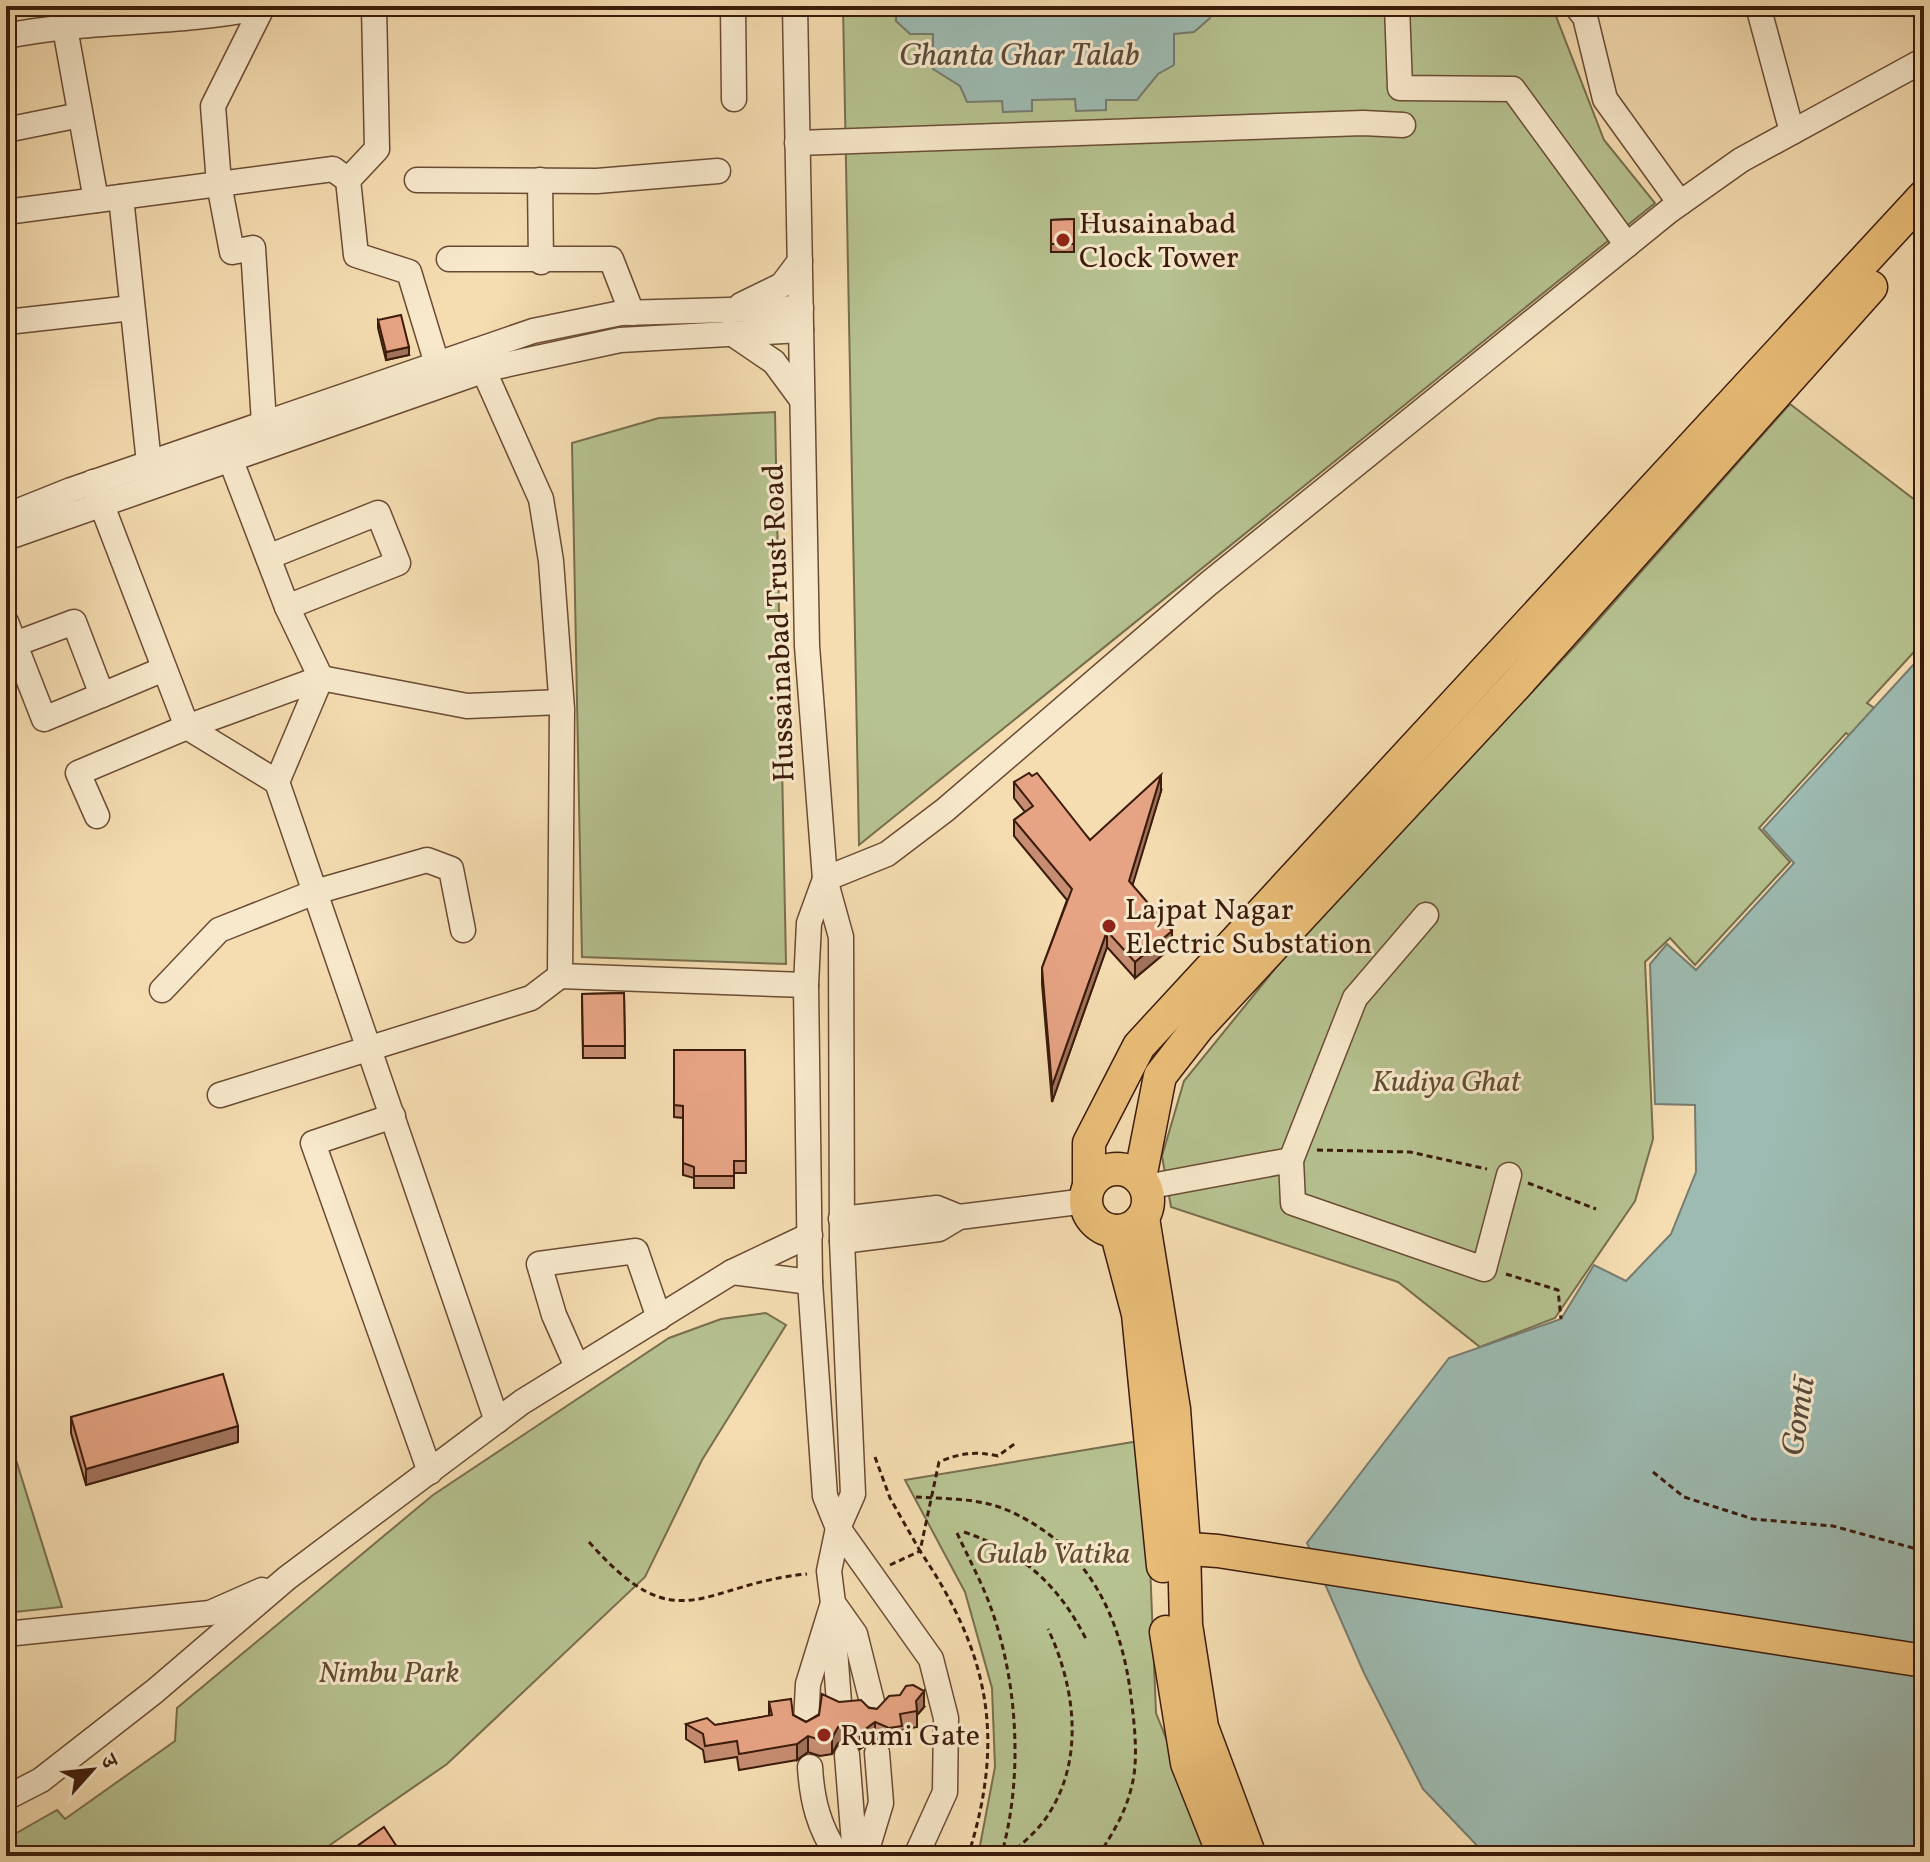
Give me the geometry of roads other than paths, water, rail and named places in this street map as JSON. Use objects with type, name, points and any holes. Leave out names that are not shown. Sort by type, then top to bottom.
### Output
[{"type":"main road","points":[[1136,1204],[1097,1223],[1090,1215],[1088,1193],[1089,1143],[1139,1046],[1924,196]]},
{"type":"main road","points":[[1136,1204],[1160,1076],[1199,1026],[1515,686],[1924,228]]},
{"type":"main road","points":[[1088,1193],[1103,1172],[1112,1169],[1132,1172],[1136,1204],[1138,1314],[1202,1727],[1250,1856]]},
{"type":"main road","points":[[1173,1546],[1924,1661]]},
{"type":"main road","points":[[1173,1546],[1165,1629],[1178,1725],[1187,1763],[1224,1856]]},
{"type":"street","points":[[6,36],[61,16],[209,19],[262,6]]},
{"type":"street","points":[[262,6],[213,106],[219,184],[232,252],[253,248],[264,423]]},
{"type":"street","points":[[348,180],[377,149],[374,6]]},
{"type":"street","points":[[733,6],[734,99]]},
{"type":"street","name":"Hussainabad Trust Road","points":[[795,6],[807,646],[825,879],[809,923],[806,985],[810,1282],[825,1496],[838,1528],[931,1659],[946,1718],[945,1792],[916,1856]]},
{"type":"street","points":[[1397,6],[1400,88],[1513,89],[1627,245]]},
{"type":"street","points":[[1758,6],[1792,132]]},
{"type":"street","points":[[1587,10],[1605,99],[1680,203]]},
{"type":"street","points":[[61,16],[96,200]]},
{"type":"street","points":[[839,1703],[829,1571],[838,1528],[853,1494],[842,1230],[841,937],[825,879],[887,854],[945,810],[1208,584],[1680,203],[1741,160],[1924,60]]},
{"type":"street","points":[[6,130],[80,115]]},
{"type":"street","points":[[797,143],[1363,123],[1403,125]]},
{"type":"street","points":[[6,212],[333,169],[348,180],[356,255],[409,272],[440,374]]},
{"type":"street","points":[[417,180],[597,181],[718,171]]},
{"type":"street","points":[[540,180],[541,262]]},
{"type":"street","points":[[121,197],[149,463]]},
{"type":"street","points":[[449,259],[541,262],[611,259],[632,313]]},
{"type":"street","points":[[6,516],[97,494],[479,361],[730,320],[782,285],[800,261]]},
{"type":"street","points":[[16,321],[132,308]]},
{"type":"street","points":[[479,361],[533,331],[632,313],[730,320],[801,319]]},
{"type":"street","points":[[730,320],[774,362],[803,402]]},
{"type":"street","points":[[479,361],[541,499],[551,561],[561,702],[560,976]]},
{"type":"street","points":[[6,538],[97,494],[149,463],[226,449],[264,423],[440,374]]},
{"type":"street","points":[[226,449],[287,607],[321,678],[277,782]]},
{"type":"street","points":[[97,494],[187,727],[277,782],[497,1421]]},
{"type":"street","points":[[268,557],[378,513],[398,563],[287,607]]},
{"type":"street","points":[[102,695],[74,622],[10,633],[44,719],[102,695],[164,669]]},
{"type":"street","points":[[97,816],[78,773],[187,727],[321,678],[429,696],[467,706],[561,702]]},
{"type":"street","points":[[162,990],[219,930],[315,892],[427,860],[451,869],[463,930]]},
{"type":"street","points":[[1426,915],[1355,998],[1292,1154],[1293,1203],[1485,1267],[1509,1175]]},
{"type":"street","points":[[220,1095],[531,998],[560,976],[806,985]]},
{"type":"street","points":[[393,1116],[313,1143],[430,1472]]},
{"type":"street","points":[[1136,1204],[1292,1154]]},
{"type":"street","points":[[842,1230],[939,1229],[959,1217],[1088,1193]]},
{"type":"street","points":[[6,1798],[41,1780],[155,1691],[287,1578],[497,1421],[577,1367],[732,1272],[810,1235]]},
{"type":"street","points":[[577,1367],[554,1315],[539,1264],[636,1251],[659,1318]]},
{"type":"street","points":[[732,1272],[810,1282]]},
{"type":"street","points":[[6,1634],[210,1613],[287,1578]]},
{"type":"street","points":[[833,1603],[855,1634],[874,1710]]},
{"type":"street","points":[[806,1723],[808,1684],[833,1603]]},
{"type":"street","points":[[865,1856],[881,1803],[877,1753]]},
{"type":"street","points":[[847,1755],[855,1856]]},
{"type":"street","points":[[810,1767],[812,1799],[826,1837],[838,1856]]},
{"type":"water","name":"Ghanta Ghar Talab","points":[[896,6],[1209,6],[1210,18],[1194,32],[1174,34],[1174,65],[1158,74],[1137,100],[1106,100],[1106,110],[1076,111],[1075,99],[1032,100],[1032,111],[1003,112],[1002,101],[967,102],[960,86],[933,69],[933,34],[910,34],[896,21]]},
{"type":"water","name":"Gomtī","points":[[1924,653],[1924,1856],[1487,1856],[1423,1789],[1364,1673],[1307,1543],[1449,1358],[1561,1319],[1594,1265],[1626,1281],[1671,1234],[1696,1172],[1695,1105],[1655,1104],[1650,964],[1667,944],[1696,970],[1794,863],[1763,829]]},
{"type":"place","name":"Husainabad Clock Tower","points":[[1063,240]]},
{"type":"place","name":"Lajpat Nagar Electric Substation","points":[[1109,926]]},
{"type":"place","name":"Rumi Gate","points":[[824,1735]]},
{"type":"park label","name":"Kudiya Ghat","points":[[1446,1081]]},
{"type":"park label","name":"Gulab Vatika","points":[[1053,1553]]},
{"type":"park label","name":"Nimbu Park","points":[[389,1672]]}]
